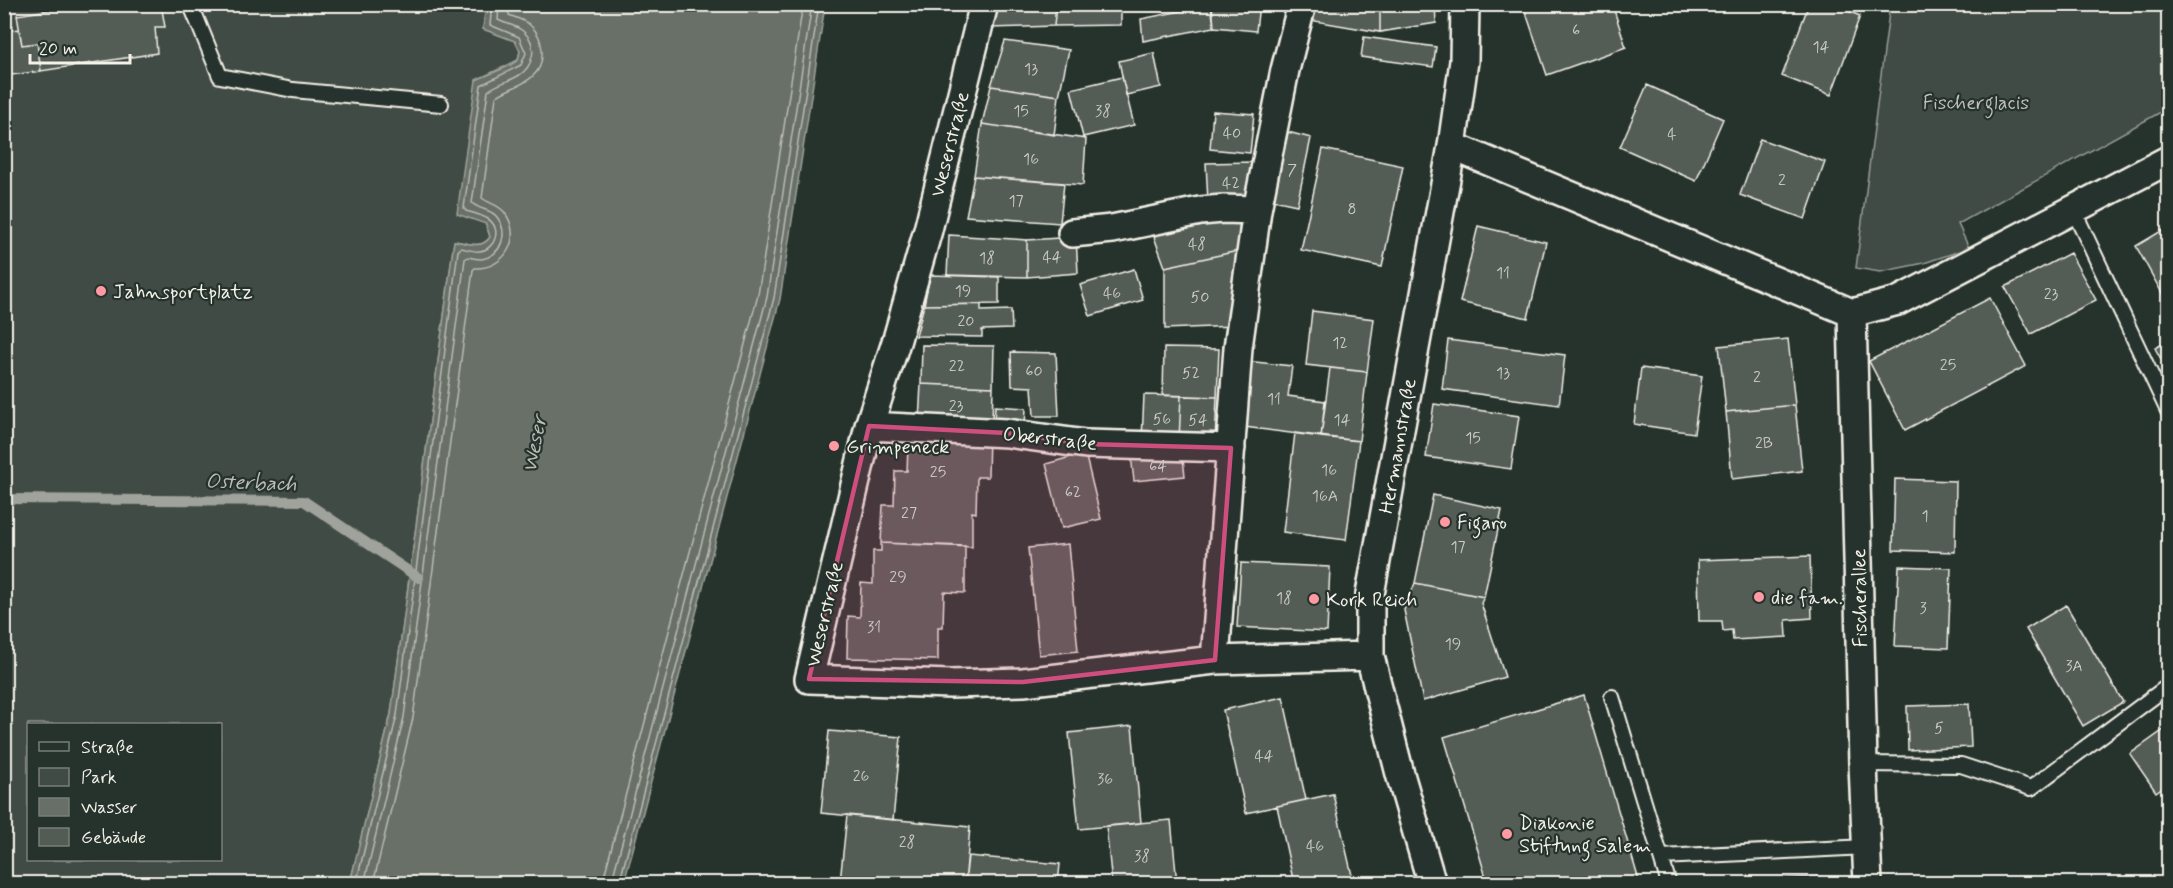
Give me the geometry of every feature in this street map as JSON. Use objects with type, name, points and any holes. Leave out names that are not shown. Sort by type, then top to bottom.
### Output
[{"type":"street","name":"Weserstraße","points":[[984,4],[928,230],[869,426],[809,679],[950,684],[1023,682],[1215,660],[1370,656]]},
{"type":"street","points":[[1215,660],[1238,348],[1257,210],[1285,70],[1302,4]]},
{"type":"street","name":"Hermannstraße","points":[[1432,884],[1400,774],[1370,656],[1370,594],[1452,146],[1464,61],[1465,4]]},
{"type":"street","points":[[1452,146],[1852,313],[1898,301],[2169,160]]},
{"type":"street","points":[[1072,233],[1112,229],[1200,211],[1257,210]]},
{"type":"street","name":"Fischerallee","points":[[1852,313],[1868,884]]},
{"type":"street","name":"Oberstraße","points":[[869,426],[1007,433],[1086,444],[1231,448]]},
{"type":"lane","points":[[189,4],[220,76],[293,90],[441,104]]},
{"type":"lane","points":[[2073,209],[2169,411]]},
{"type":"lane","points":[[1863,764],[1961,765],[2031,788],[2169,686]]},
{"type":"lane","points":[[1612,697],[1669,884]]},
{"type":"lane","points":[[1661,857],[1867,848]]},
{"type":"highlighted area","points":[[869,426],[1007,433],[1086,444],[1231,448],[1215,660],[1023,682],[809,679]]},
{"type":"green space","points":[[4,5],[486,5],[483,29],[515,41],[520,51],[518,60],[476,80],[486,224],[490,237],[479,244],[454,241],[391,714],[350,883],[5,883]]},
{"type":"green space","name":"Fischerglacis","points":[[1890,5],[2168,5],[2168,108],[1958,224],[1969,248],[1924,263],[1880,272],[1856,268]]},
{"type":"water","name":"Weser","points":[[486,5],[825,5],[780,299],[624,883],[350,883],[391,714],[454,241],[479,245],[490,237],[486,224],[457,214],[476,80],[509,66],[518,60],[520,51],[515,41],[483,29]]},
{"type":"building","points":[[87,4],[161,4],[165,27],[155,27],[157,53],[41,71],[37,43],[22,45],[17,15]]},
{"type":"building","points":[[991,4],[1056,4],[1054,26],[989,28]]},
{"type":"building","points":[[1056,4],[1121,4],[1121,25],[1054,26]]},
{"type":"building","points":[[1212,4],[1259,4],[1256,31],[1214,27]]},
{"type":"building","points":[[1314,4],[1380,4],[1380,32],[1309,20]]},
{"type":"building","points":[[1380,4],[1435,4],[1436,23],[1380,32]]},
{"type":"building","points":[[1541,4],[1612,4],[1626,47],[1547,75],[1525,10]]},
{"type":"building","points":[[1809,4],[1831,4],[1860,16],[1831,95],[1782,76]]},
{"type":"building","points":[[1211,5],[1214,27],[1143,41],[1141,19]]},
{"type":"building","points":[[19,29],[22,45],[37,43],[41,71],[4,76],[4,31]]},
{"type":"building","points":[[1364,37],[1436,47],[1433,67],[1361,57]]},
{"type":"building","points":[[1005,41],[1069,50],[1059,96],[991,86]]},
{"type":"building","points":[[1154,53],[1161,87],[1126,95],[1119,61]]},
{"type":"building","points":[[1122,77],[1134,125],[1083,137],[1071,89]]},
{"type":"building","points":[[1647,85],[1723,119],[1696,181],[1620,147]]},
{"type":"building","points":[[991,86],[1059,96],[1054,135],[982,124]]},
{"type":"building","points":[[1213,111],[1254,114],[1250,153],[1210,149]]},
{"type":"building","points":[[982,124],[1086,139],[1083,185],[974,176]]},
{"type":"building","points":[[1288,132],[1311,138],[1297,205],[1273,200]]},
{"type":"building","points":[[1760,139],[1825,162],[1805,219],[1740,195]]},
{"type":"building","points":[[1323,149],[1403,166],[1382,267],[1301,250]]},
{"type":"building","points":[[1254,162],[1255,200],[1208,202],[1206,163]]},
{"type":"building","points":[[974,176],[1064,183],[1060,223],[966,216]]},
{"type":"building","points":[[1240,220],[1238,251],[1165,267],[1153,234]]},
{"type":"building","points":[[1478,226],[1546,242],[1528,318],[1460,302]]},
{"type":"building","points":[[2168,227],[2168,304],[2136,246]]},
{"type":"building","points":[[949,235],[1027,240],[1027,277],[947,275]]},
{"type":"building","points":[[1076,237],[1078,273],[1027,277],[1027,240]]},
{"type":"building","points":[[1238,251],[1234,326],[1165,329],[1165,267]]},
{"type":"building","points":[[2070,253],[2096,300],[2031,334],[2005,287]]},
{"type":"building","points":[[1134,269],[1143,300],[1090,316],[1080,285]]},
{"type":"building","points":[[930,275],[999,277],[999,304],[924,305]]},
{"type":"building","points":[[1990,298],[2026,366],[1905,430],[1869,361]]},
{"type":"building","points":[[981,304],[981,311],[1011,310],[1012,329],[982,330],[982,337],[916,336],[924,305]]},
{"type":"building","points":[[1312,311],[1374,319],[1367,372],[1306,365]]},
{"type":"building","points":[[1788,339],[1795,405],[1726,412],[1719,346]]},
{"type":"building","points":[[1448,340],[1565,355],[1559,405],[1442,389]]},
{"type":"building","points":[[2168,340],[2168,372],[2155,348]]},
{"type":"building","points":[[922,345],[994,346],[993,387],[921,384]]},
{"type":"building","points":[[1164,348],[1219,349],[1217,397],[1163,395]]},
{"type":"building","points":[[1011,352],[1056,353],[1059,416],[1034,416],[1032,387],[1012,386]]},
{"type":"building","points":[[1245,361],[1292,366],[1288,396],[1325,401],[1321,437],[1237,426]]},
{"type":"building","points":[[1330,368],[1367,372],[1359,441],[1321,437]]},
{"type":"building","points":[[1641,368],[1702,376],[1694,433],[1634,424]]},
{"type":"building","points":[[921,384],[993,387],[992,425],[919,423]]},
{"type":"building","points":[[1144,395],[1181,396],[1179,441],[1142,440]]},
{"type":"building","points":[[1181,396],[1217,397],[1215,442],[1179,441]]},
{"type":"building","points":[[1434,404],[1519,416],[1511,469],[1426,457]]},
{"type":"building","points":[[1795,405],[1802,471],[1732,479],[1726,412]]},
{"type":"building","points":[[995,406],[1026,408],[1025,426],[994,425]]},
{"type":"building","points":[[925,432],[989,434],[988,477],[977,477],[976,513],[972,512],[972,547],[881,543],[883,505],[894,505],[895,471],[907,471],[908,447],[924,447]]},
{"type":"building","points":[[1295,433],[1359,441],[1346,540],[1283,532]]},
{"type":"building","points":[[1182,450],[1185,476],[1134,481],[1131,455]]},
{"type":"building","points":[[1085,453],[1101,519],[1062,528],[1046,464]]},
{"type":"building","points":[[1895,479],[1956,481],[1955,552],[1893,550]]},
{"type":"building","points":[[1433,495],[1502,510],[1484,597],[1415,583]]},
{"type":"building","points":[[881,543],[965,546],[965,593],[944,592],[943,627],[938,627],[938,660],[847,658],[848,616],[860,617],[861,583],[873,584],[873,551],[881,551]]},
{"type":"building","points":[[1068,544],[1078,651],[1039,655],[1028,548]]},
{"type":"building","points":[[1810,556],[1812,618],[1786,620],[1787,637],[1733,640],[1732,630],[1723,631],[1722,621],[1699,621],[1698,560]]},
{"type":"building","points":[[1241,563],[1330,567],[1327,632],[1237,627]]},
{"type":"building","points":[[1899,566],[1951,568],[1948,648],[1895,646]]},
{"type":"building","points":[[1415,583],[1484,597],[1481,603],[1505,677],[1423,701],[1404,610]]},
{"type":"building","points":[[2066,605],[2123,702],[2083,726],[2026,629]]},
{"type":"building","points":[[1584,695],[1640,884],[1488,884],[1444,737]]},
{"type":"building","points":[[1283,697],[1306,800],[1246,813],[1223,710]]},
{"type":"building","points":[[1969,704],[1971,747],[1908,750],[1907,706]]},
{"type":"building","points":[[1132,726],[1141,823],[1079,829],[1069,733]]},
{"type":"building","points":[[2168,727],[2168,783],[2156,792],[2130,754]]},
{"type":"building","points":[[829,731],[901,737],[893,820],[821,813]]},
{"type":"building","points":[[1333,794],[1354,884],[1294,884],[1277,806]]},
{"type":"building","points":[[847,815],[970,827],[965,884],[840,882]]},
{"type":"building","points":[[1171,820],[1177,884],[1112,884],[1106,826]]},
{"type":"building","points":[[968,856],[1060,864],[1058,884],[965,884]]},
{"type":"building","points":[[1821,877],[1821,884],[1749,884],[1749,880]]},
{"type":"waterway","name":"Osterbach","points":[[4,499],[304,501],[419,578]]},
{"type":"place","name":"Jahnsportplatz","points":[[101,291]]},
{"type":"place","name":"Grimpeneck","points":[[834,446]]},
{"type":"place","name":"Figaro","points":[[1445,522]]},
{"type":"place","name":"die fam.","points":[[1759,597]]},
{"type":"place","name":"Kork Reich","points":[[1314,599]]},
{"type":"place","name":"Diakonie Stiftung Salem","points":[[1507,834]]}]
